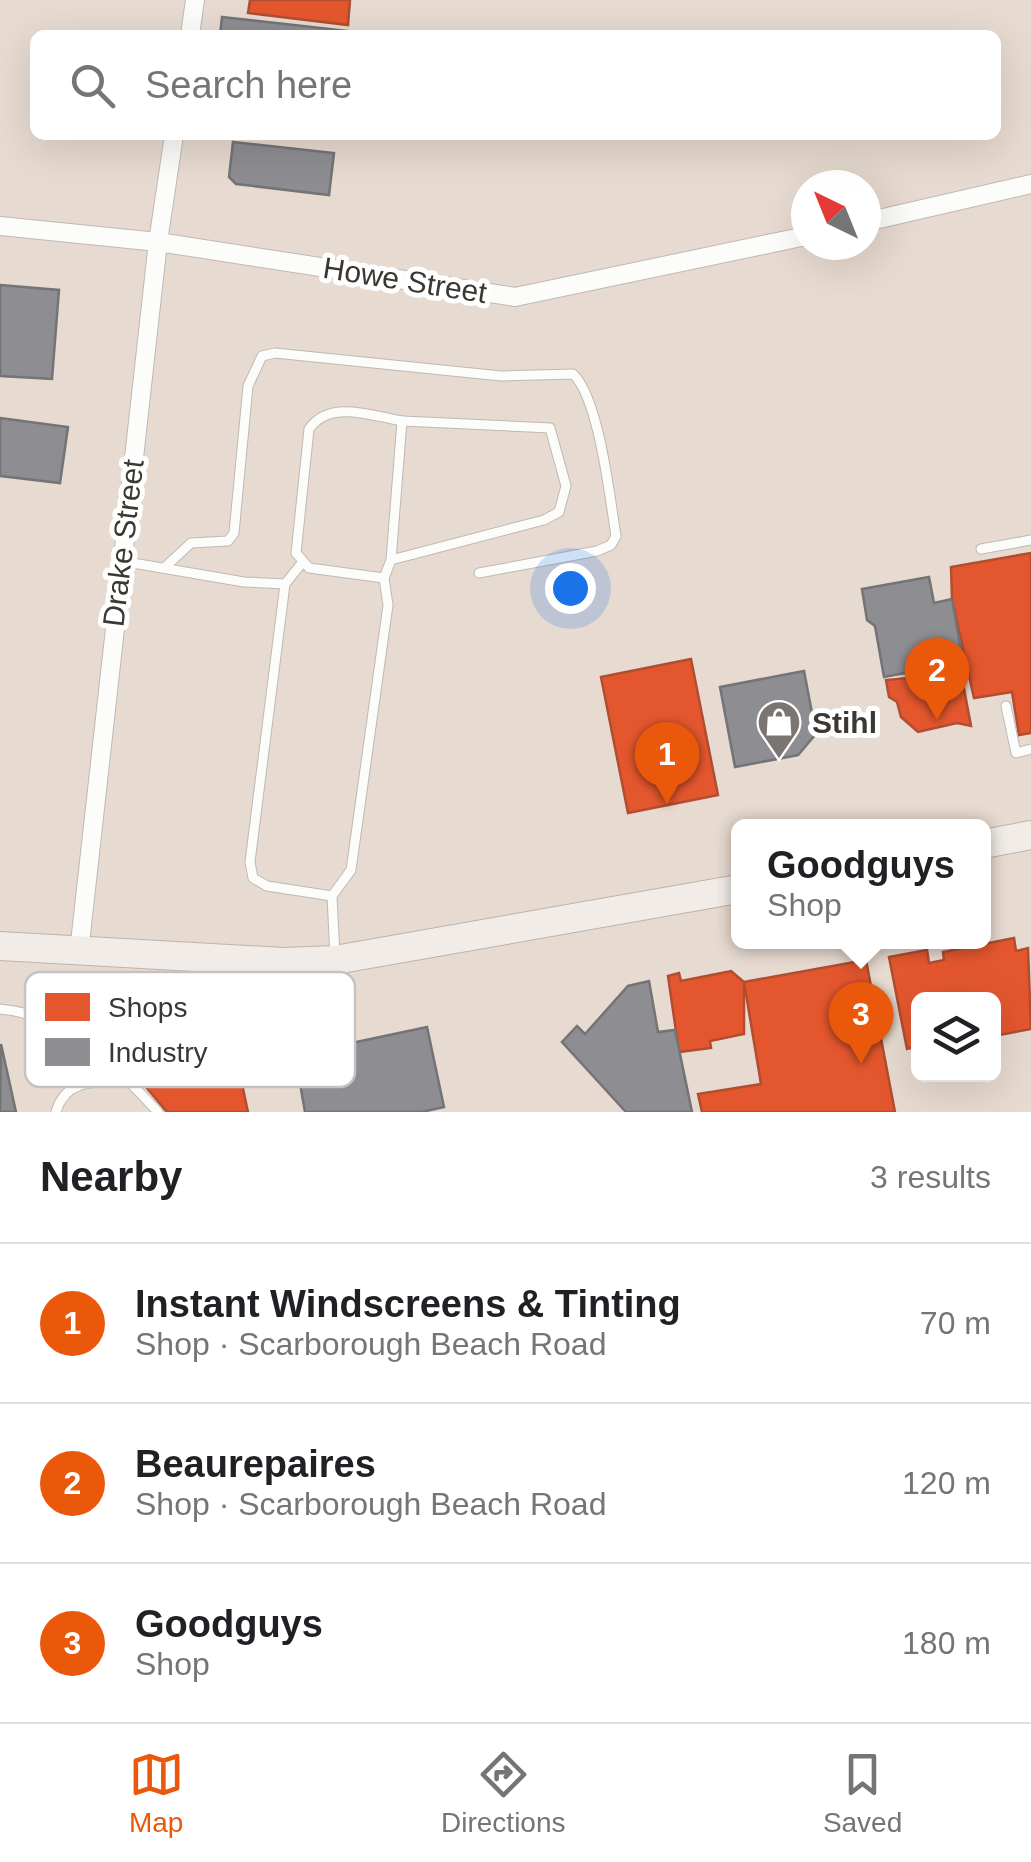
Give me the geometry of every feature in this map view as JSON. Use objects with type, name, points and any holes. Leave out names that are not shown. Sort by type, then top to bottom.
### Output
[{"type":"main road","points":[[991,843],[1031,835]]},
{"type":"main road","points":[[0,946],[335,960],[731,890]]},
{"type":"street","points":[[191,30],[195,0]]},
{"type":"street","name":"Drake Street","points":[[79,952],[158,242],[173,140]]},
{"type":"street","points":[[881,219],[1031,184]]},
{"type":"street","name":"Howe Street","points":[[0,226],[158,242],[515,297],[791,239]]},
{"type":"lane","points":[[164,568],[190,543],[228,542],[234,532],[248,386],[262,356],[501,376],[573,374],[583,383],[616,536],[611,545],[597,552],[479,573]]},
{"type":"lane","points":[[302,564],[296,553],[296,534],[308,428],[326,413],[343,411],[402,420],[550,428],[566,486],[559,512],[544,520],[390,560]]},
{"type":"lane","points":[[335,960],[332,896],[351,870],[388,605],[384,578],[390,560],[402,420]]},
{"type":"lane","points":[[982,549],[1031,540]]},
{"type":"lane","points":[[121,561],[285,584]]},
{"type":"lane","points":[[302,564],[384,578]]},
{"type":"lane","points":[[302,564],[285,584],[250,862],[253,878],[267,886],[332,896]]},
{"type":"lane","points":[[1006,706],[1016,753],[1031,749]]},
{"type":"lane","points":[[0,1009],[25,1013]]},
{"type":"lane","points":[[56,1112],[61,1095],[72,1087]]},
{"type":"lane","points":[[133,1087],[158,1112]]},
{"type":"shaded area","points":[[0,0],[1031,0],[1031,1112],[0,1112]]},
{"type":"building: Shops","points":[[250,0],[350,0],[348,25],[248,13]]},
{"type":"building: Shops","points":[[1031,553],[1031,733],[1019,735],[1012,692],[974,698],[952,599],[951,567]]},
{"type":"building: Shops","points":[[691,659],[718,795],[628,813],[601,677]]},
{"type":"building: Shops","points":[[961,673],[971,726],[957,723],[918,732],[901,717],[897,702],[889,697],[886,680]]},
{"type":"building: Shops","points":[[1014,938],[1016,951],[1028,948],[1031,1029],[1001,1035],[1001,992],[911,992],[911,1048],[907,1049],[889,957],[927,950],[929,963],[944,960],[943,952],[991,949],[991,943]]},
{"type":"building: Shops","points":[[866,960],[895,1112],[702,1112],[698,1094],[761,1084],[744,982]]},
{"type":"building: Shops","points":[[731,971],[744,982],[744,1034],[710,1041],[711,1048],[679,1052],[668,976],[679,973],[681,981]]},
{"type":"building: Shops","points":[[146,1087],[243,1087],[248,1112],[167,1112]]},
{"type":"building: Industry","points":[[222,17],[339,30],[221,30]]},
{"type":"building: Industry","points":[[233,142],[334,153],[329,195],[236,184],[229,177]]},
{"type":"building: Industry","points":[[0,285],[59,290],[52,379],[0,376]]},
{"type":"building: Industry","points":[[0,418],[68,427],[60,483],[0,476]]},
{"type":"building: Industry","points":[[929,577],[934,603],[952,599],[963,662],[884,677],[875,626],[867,620],[862,589]]},
{"type":"building: Industry","points":[[804,671],[816,734],[798,755],[735,767],[720,687]]},
{"type":"building: Industry","points":[[649,981],[658,1032],[675,1030],[692,1112],[626,1112],[562,1042],[577,1026],[585,1034],[628,986]]},
{"type":"building: Industry","points":[[427,1027],[444,1107],[422,1112],[305,1112],[301,1087],[355,1087],[355,1042]]},
{"type":"building: Industry","points":[[1,1044],[16,1112],[0,1112]]},
{"type":"place","name":"Beaurepaires","points":[[937,720]]},
{"type":"place","name":"Stihl","points":[[779,760]]},
{"type":"place","name":"Instant Windscreens & Tinting","points":[[667,804]]},
{"type":"place","name":"Goodguys","points":[[861,1064]]}]
